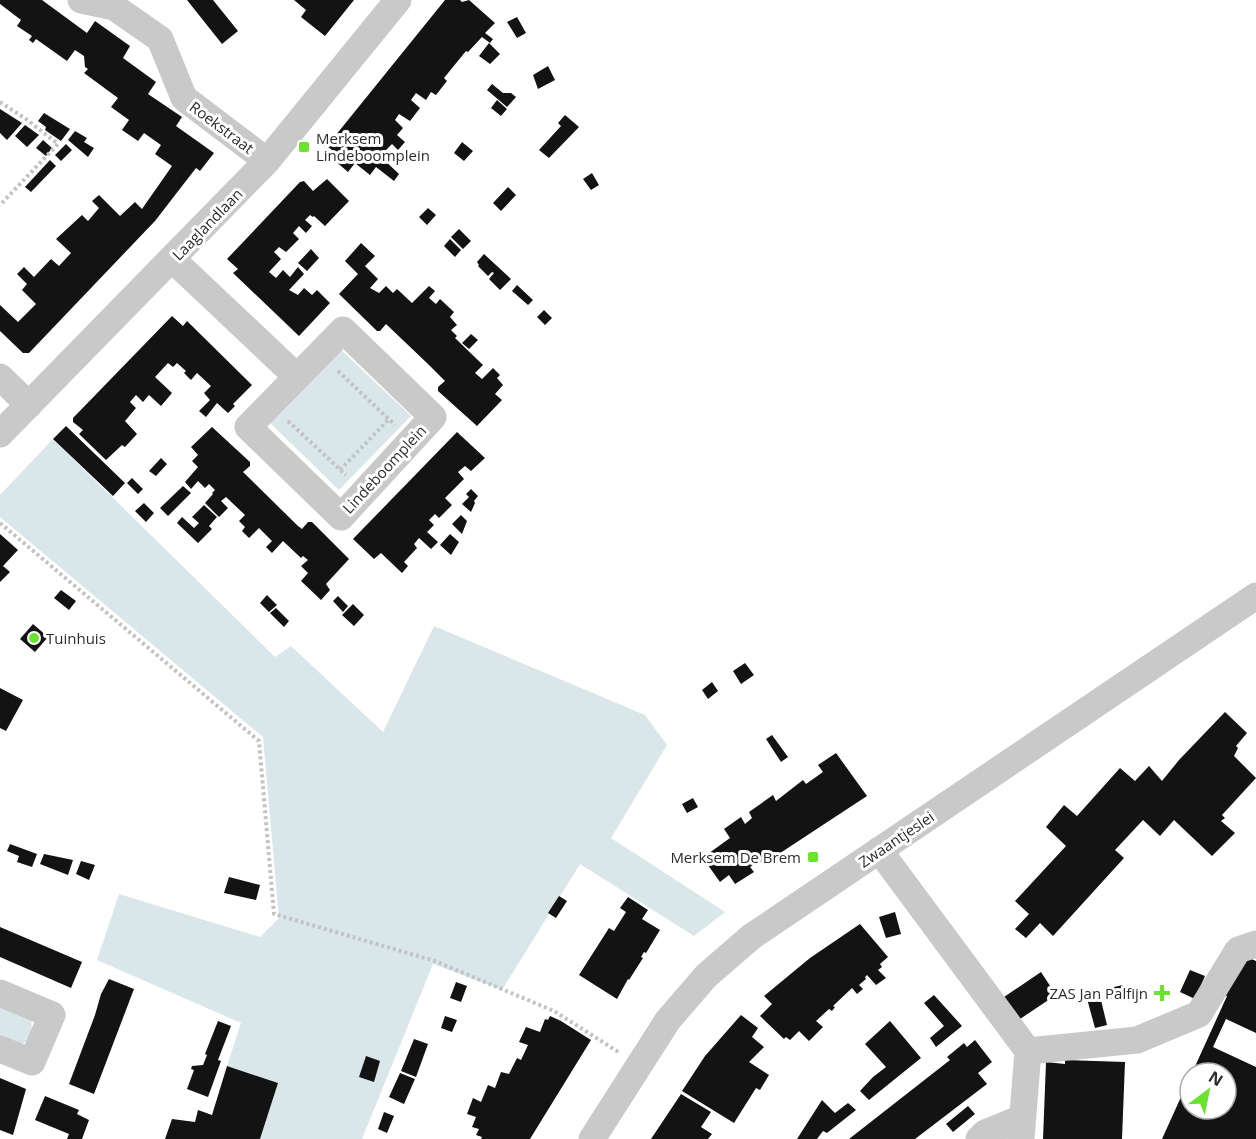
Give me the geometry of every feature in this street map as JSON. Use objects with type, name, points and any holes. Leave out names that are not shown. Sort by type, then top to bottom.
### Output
[{"type":"street","name":"Roekstraat","points":[[81,0],[114,7],[160,39],[184,98],[267,161]]},
{"type":"street","name":"Laaglandlaan","points":[[0,434],[267,161],[398,0]]},
{"type":"street","points":[[172,260],[297,377]]},
{"type":"street","name":"Lindeboomplein","points":[[343,330],[433,417],[341,517],[248,427],[320,353],[343,330]]},
{"type":"street","points":[[0,377],[29,405]]},
{"type":"street","name":"Zwaantjeslei","points":[[592,1139],[668,1020],[706,976],[751,937],[1256,596]]},
{"type":"street","points":[[879,850],[1028,1051],[1022,1128],[985,1133],[979,1139]]},
{"type":"street","points":[[1028,1051],[1137,1040],[1199,1014],[1238,950],[1256,944]]},
{"type":"street","points":[[0,993],[52,1015],[33,1062],[0,1049]]},
{"type":"path","points":[[0,102],[58,144],[0,205]]},
{"type":"path","points":[[320,353],[411,440]]},
{"type":"path","points":[[271,403],[364,493]]},
{"type":"path","points":[[340,470],[389,419]]},
{"type":"path","points":[[0,524],[259,741],[274,914],[435,961],[500,987],[554,1011],[638,1064]]},
{"type":"shaded area","points":[[338,347],[411,416],[339,490],[267,420]]},
{"type":"shaded area","points":[[53,439],[275,657],[291,646],[383,732],[434,626],[645,715],[667,745],[611,838],[725,912],[694,936],[580,864],[502,990],[433,964],[362,1139],[260,1139],[278,1083],[227,1066],[241,1023],[97,960],[119,894],[260,937],[279,918],[263,737],[0,517],[0,495]]},
{"type":"shaded area","points":[[0,1003],[31,1019],[32,1028],[29,1040],[21,1044],[0,1041]]},
{"type":"building","points":[[0,0],[42,0],[87,33],[95,21],[130,46],[123,58],[156,82],[148,94],[182,117],[176,126],[214,153],[200,171],[196,168],[155,221],[29,353],[23,353],[0,331],[0,305],[18,322],[36,304],[22,290],[27,284],[17,274],[24,267],[34,277],[51,259],[59,266],[71,253],[56,239],[82,215],[88,221],[99,208],[92,201],[99,195],[120,216],[135,202],[142,209],[172,166],[155,154],[161,145],[144,133],[138,141],[122,130],[129,120],[111,107],[118,98],[84,73],[88,69],[85,67],[84,56],[75,50],[67,61],[36,39],[33,43],[29,40],[32,36],[17,26],[21,20],[0,4]]},
{"type":"building","points":[[187,0],[213,0],[238,31],[222,44]]},
{"type":"building","points":[[294,0],[354,0],[325,36],[301,17],[306,10]]},
{"type":"building","points":[[445,0],[462,2],[469,0],[495,23],[485,33],[493,39],[490,43],[482,37],[468,52],[466,51],[444,78],[447,81],[436,95],[431,92],[426,100],[416,93],[411,100],[420,108],[410,121],[399,114],[395,120],[403,128],[397,135],[405,142],[398,150],[392,144],[380,156],[399,174],[394,181],[376,167],[370,175],[355,163],[348,172],[334,160],[338,155],[327,146]]},
{"type":"building","points":[[517,17],[526,33],[517,38],[507,22]]},
{"type":"building","points":[[489,43],[500,54],[490,64],[479,56]]},
{"type":"building","points":[[548,66],[555,80],[538,89],[533,75]]},
{"type":"building","points":[[492,84],[503,93],[511,93],[516,97],[507,107],[487,90]]},
{"type":"building","points":[[497,100],[507,109],[501,116],[491,108]]},
{"type":"building","points":[[0,109],[22,123],[7,140],[0,133]]},
{"type":"building","points":[[44,113],[70,129],[61,141],[45,130],[46,127],[38,121]]},
{"type":"building","points":[[565,115],[579,127],[549,158],[539,150],[561,126],[558,123]]},
{"type":"building","points":[[25,125],[39,135],[27,147],[15,136]]},
{"type":"building","points":[[75,131],[87,138],[84,142],[94,148],[88,157],[68,140]]},
{"type":"building","points":[[43,140],[52,148],[46,156],[36,148]]},
{"type":"building","points":[[462,142],[473,151],[464,161],[454,153]]},
{"type":"building","points":[[66,144],[72,150],[61,161],[55,155]]},
{"type":"building","points":[[50,160],[56,166],[31,192],[25,187]]},
{"type":"building","points":[[592,173],[599,185],[591,190],[583,179]]},
{"type":"building","points":[[327,179],[349,201],[325,226],[310,215],[305,220],[312,226],[306,233],[299,226],[293,233],[299,239],[286,252],[279,247],[274,252],[281,259],[269,272],[276,278],[283,270],[290,277],[298,267],[304,274],[289,290],[298,295],[304,288],[312,295],[317,290],[330,303],[299,336],[233,273],[238,269],[227,259],[300,182],[304,181],[313,191]]},
{"type":"building","points":[[508,187],[516,195],[501,211],[493,203]]},
{"type":"building","points":[[428,208],[436,215],[427,225],[419,217]]},
{"type":"building","points":[[459,229],[471,241],[463,249],[451,237]]},
{"type":"building","points":[[450,239],[461,250],[455,257],[444,246]]},
{"type":"building","points":[[361,243],[375,256],[365,266],[378,279],[370,288],[379,293],[386,286],[393,293],[397,289],[412,303],[429,286],[435,291],[429,298],[436,304],[440,299],[454,312],[450,317],[457,325],[451,330],[457,336],[455,338],[483,365],[475,373],[482,379],[493,368],[500,375],[497,378],[503,385],[495,394],[502,400],[477,426],[438,391],[438,387],[445,381],[429,365],[386,324],[380,331],[377,331],[339,294],[358,274],[345,261]]},
{"type":"building","points":[[311,249],[319,258],[307,271],[298,263]]},
{"type":"building","points":[[484,254],[511,279],[500,290],[489,279],[494,273],[488,276],[478,266],[477,262]]},
{"type":"building","points":[[517,285],[533,300],[528,305],[512,291]]},
{"type":"building","points":[[544,310],[552,318],[545,325],[537,317]]},
{"type":"building","points":[[172,316],[183,326],[187,321],[252,385],[233,404],[235,406],[228,413],[217,403],[206,417],[199,411],[210,400],[204,393],[211,386],[197,373],[191,380],[184,373],[186,371],[177,363],[173,367],[168,363],[155,377],[172,393],[161,406],[149,395],[143,402],[136,395],[130,402],[136,408],[125,421],[137,434],[125,447],[122,445],[106,460],[79,434],[83,430],[73,422],[73,418]]},
{"type":"building","points":[[471,334],[478,340],[469,349],[462,343]]},
{"type":"building","points":[[66,426],[125,483],[113,496],[53,439]]},
{"type":"building","points":[[212,427],[250,462],[250,466],[243,472],[298,526],[302,529],[308,522],[312,522],[349,559],[326,584],[330,590],[321,600],[301,581],[308,573],[301,566],[308,560],[303,556],[301,558],[283,541],[272,553],[266,547],[272,541],[259,528],[249,538],[242,531],[245,527],[239,521],[245,515],[226,497],[221,501],[228,508],[219,517],[205,503],[215,490],[209,484],[205,488],[198,481],[191,489],[185,482],[198,467],[192,461],[198,455],[191,447]]},
{"type":"building","points":[[457,432],[485,458],[471,471],[465,466],[458,472],[464,479],[445,498],[452,505],[439,518],[435,514],[429,520],[434,525],[427,532],[438,542],[431,549],[419,538],[414,544],[417,548],[404,562],[408,566],[402,573],[381,553],[374,559],[353,539]]},
{"type":"building","points":[[161,458],[167,464],[156,476],[149,471]]},
{"type":"building","points":[[132,478],[143,489],[138,494],[127,483]]},
{"type":"building","points":[[183,486],[191,493],[168,516],[160,508]]},
{"type":"building","points":[[471,489],[478,496],[471,512],[462,504],[469,497],[466,494]]},
{"type":"building","points":[[144,503],[154,513],[146,522],[135,511]]},
{"type":"building","points":[[204,505],[217,517],[209,526],[212,529],[198,543],[177,523],[182,517],[194,528],[199,523],[192,517]]},
{"type":"building","points":[[461,515],[467,521],[462,534],[452,524]]},
{"type":"building","points":[[0,534],[18,550],[3,566],[10,572],[0,582]]},
{"type":"building","points":[[450,534],[459,542],[451,555],[440,545]]},
{"type":"building","points":[[61,590],[76,601],[69,610],[54,598]]},
{"type":"building","points":[[267,595],[277,605],[269,612],[260,603]]},
{"type":"building","points":[[338,596],[348,606],[343,612],[333,601]]},
{"type":"building","points":[[353,604],[364,615],[354,626],[342,615]]},
{"type":"building","points":[[276,608],[289,621],[284,627],[270,613]]},
{"type":"building","name":"Tuinhuis","points":[[33,624],[48,637],[35,652],[20,639]]},
{"type":"building","points":[[745,663],[754,675],[741,684],[733,671]]},
{"type":"building","points":[[712,682],[718,691],[708,699],[702,690]]},
{"type":"building","points":[[0,688],[23,700],[6,731],[0,728]]},
{"type":"building","points":[[1225,712],[1247,733],[1236,746],[1238,748],[1234,756],[1256,778],[1222,815],[1225,818],[1221,821],[1235,833],[1212,856],[1174,820],[1160,836],[1143,820],[1115,850],[1124,858],[1053,936],[1040,923],[1026,938],[1015,929],[1029,914],[1015,901],[1066,846],[1046,827],[1064,805],[1077,816],[1120,768],[1135,781],[1149,766],[1162,781]]},
{"type":"building","points":[[772,735],[788,757],[781,762],[766,739]]},
{"type":"building","points":[[836,753],[867,796],[765,863],[758,862],[750,867],[754,872],[735,884],[729,875],[720,882],[705,861],[705,856],[730,838],[724,829],[741,817],[745,824],[752,818],[749,812],[773,795],[776,801],[803,780],[806,784],[823,772],[818,765]]},
{"type":"building","points":[[693,798],[698,807],[687,813],[682,804]]},
{"type":"building","points":[[10,844],[37,854],[32,867],[17,862],[19,856],[7,851]]},
{"type":"building","points":[[44,854],[73,860],[68,875],[40,864]]},
{"type":"building","points":[[81,861],[95,865],[89,880],[76,874]]},
{"type":"building","points":[[229,877],[260,885],[256,900],[224,893]]},
{"type":"building","points":[[559,896],[567,901],[556,918],[548,913]]},
{"type":"building","points":[[628,897],[648,910],[642,919],[660,930],[646,953],[644,952],[641,957],[643,958],[617,999],[579,975],[609,928],[614,931],[626,912],[620,908]]},
{"type":"building","points":[[895,912],[901,934],[886,938],[879,917]]},
{"type":"building","points":[[860,924],[888,957],[880,964],[882,967],[878,970],[886,978],[876,985],[867,975],[859,985],[863,989],[857,994],[852,988],[833,1006],[835,1007],[832,1011],[829,1009],[816,1021],[823,1027],[809,1041],[799,1031],[790,1040],[786,1037],[784,1039],[760,1016],[772,1004],[764,996],[810,958]]},
{"type":"building","points":[[0,927],[82,962],[71,988],[0,957]]},
{"type":"building","points":[[1245,956],[1256,961],[1256,1033],[1226,1019],[1213,1047],[1256,1067],[1256,1139],[1162,1139],[1178,1104],[1178,1121],[1238,1121],[1238,1061],[1197,1061],[1227,996],[1221,993]]},
{"type":"building","points":[[1190,970],[1205,976],[1195,999],[1180,992]]},
{"type":"building","points":[[1041,972],[1056,995],[1020,1019],[1004,997]]},
{"type":"building","points":[[109,979],[134,989],[94,1094],[69,1084],[101,994]]},
{"type":"building","points":[[456,982],[467,986],[461,1002],[450,998]]},
{"type":"building","points":[[1123,985],[1126,995],[1108,999],[1105,989]]},
{"type":"building","points":[[1099,992],[1107,1025],[1095,1028],[1086,995]]},
{"type":"building","points":[[934,995],[962,1026],[936,1047],[930,1038],[944,1026],[924,1003]]},
{"type":"building","points":[[741,1015],[758,1028],[752,1037],[764,1047],[749,1062],[769,1075],[760,1090],[756,1088],[734,1123],[682,1091],[705,1056]]},
{"type":"building","points":[[445,1016],[457,1020],[452,1032],[441,1028]]},
{"type":"building","points":[[550,1016],[591,1040],[530,1139],[481,1139],[482,1137],[476,1135],[479,1129],[472,1127],[476,1117],[467,1114],[473,1098],[481,1102],[488,1085],[495,1088],[501,1072],[509,1074],[517,1058],[521,1060],[528,1045],[519,1042],[526,1027],[540,1032],[545,1019],[548,1020]]},
{"type":"building","points":[[218,1021],[231,1026],[218,1060],[221,1061],[208,1097],[187,1089],[194,1070],[191,1069],[192,1066],[203,1065]]},
{"type":"building","points":[[890,1021],[921,1058],[869,1100],[860,1091],[886,1067],[865,1044]]},
{"type":"building","points":[[414,1039],[428,1044],[416,1077],[401,1071]]},
{"type":"building","points":[[975,1040],[992,1062],[978,1073],[987,1084],[915,1139],[849,1139],[950,1060],[947,1057],[964,1043],[967,1047]]},
{"type":"building","points":[[366,1056],[380,1061],[374,1082],[359,1077]]},
{"type":"building","points":[[1065,1060],[1125,1062],[1122,1139],[1043,1139],[1046,1062],[1065,1064]]},
{"type":"building","points":[[227,1066],[278,1083],[260,1139],[165,1139],[172,1119],[195,1122],[198,1110],[212,1115]]},
{"type":"building","points":[[400,1073],[415,1079],[404,1104],[389,1097]]},
{"type":"building","points":[[0,1078],[26,1089],[13,1135],[0,1130]]},
{"type":"building","points":[[681,1094],[711,1112],[701,1127],[712,1134],[708,1139],[651,1139]]},
{"type":"building","points":[[45,1096],[79,1110],[77,1114],[89,1120],[82,1139],[67,1139],[69,1134],[35,1120]]},
{"type":"building","points":[[822,1100],[835,1113],[848,1103],[856,1110],[827,1133],[823,1131],[817,1139],[797,1139]]},
{"type":"building","points":[[968,1106],[975,1114],[953,1132],[946,1124]]},
{"type":"building","points":[[384,1112],[394,1116],[387,1133],[378,1129]]},
{"type":"place","name":"Merksem Lindeboomplein","points":[[304,147]]},
{"type":"place","name":"Tuinhuis","points":[[34,638]]},
{"type":"place","name":"Merksem De Brem","points":[[813,857]]},
{"type":"place","name":"ZAS Jan Palfijn","points":[[1162,993]]}]
